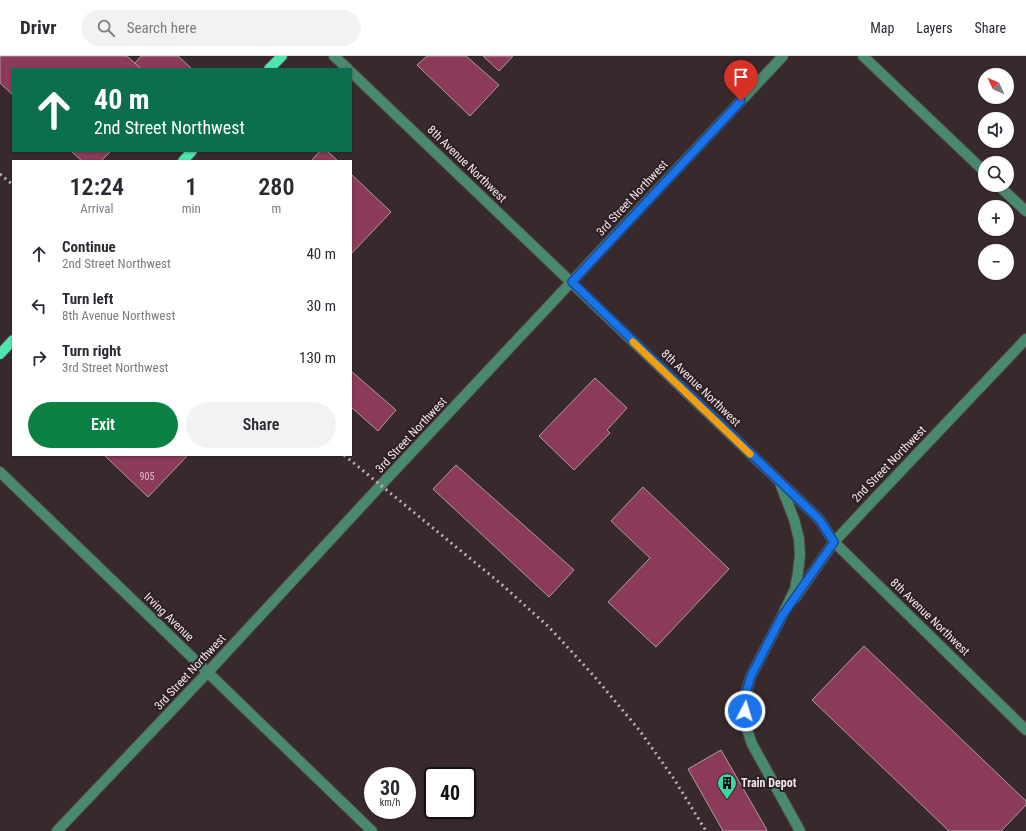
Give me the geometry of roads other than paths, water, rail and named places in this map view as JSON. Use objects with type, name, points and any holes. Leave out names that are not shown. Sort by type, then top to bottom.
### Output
[{"type":"main road","points":[[270,68],[282,56]]},
{"type":"main road","points":[[184,160],[191,152]]},
{"type":"main road","points":[[0,354],[12,341]]},
{"type":"street","points":[[334,56],[347,68]]},
{"type":"street","name":"3rd Street Northwest","points":[[57,831],[208,672],[783,56]]},
{"type":"street","points":[[863,56],[978,165]]},
{"type":"street","name":"8th Avenue Northwest","points":[[352,73],[819,519],[834,542],[1026,730]]},
{"type":"street","points":[[1006,192],[1026,211]]},
{"type":"street","name":"2nd Street Northwest","points":[[782,616],[834,542],[1026,339]]},
{"type":"street","name":"Irving Avenue","points":[[0,472],[372,831]]},
{"type":"street","points":[[780,482],[794,518],[799,539],[800,555],[798,572],[795,589],[751,676],[744,699],[745,723],[752,744],[800,831]]},
{"type":"railway","points":[[0,174],[12,184]]},
{"type":"railway","points":[[345,456],[500,583],[549,627],[594,676],[640,731],[674,779],[706,831]]},
{"type":"place","name":"Train Depot","points":[[727,800]]}]
